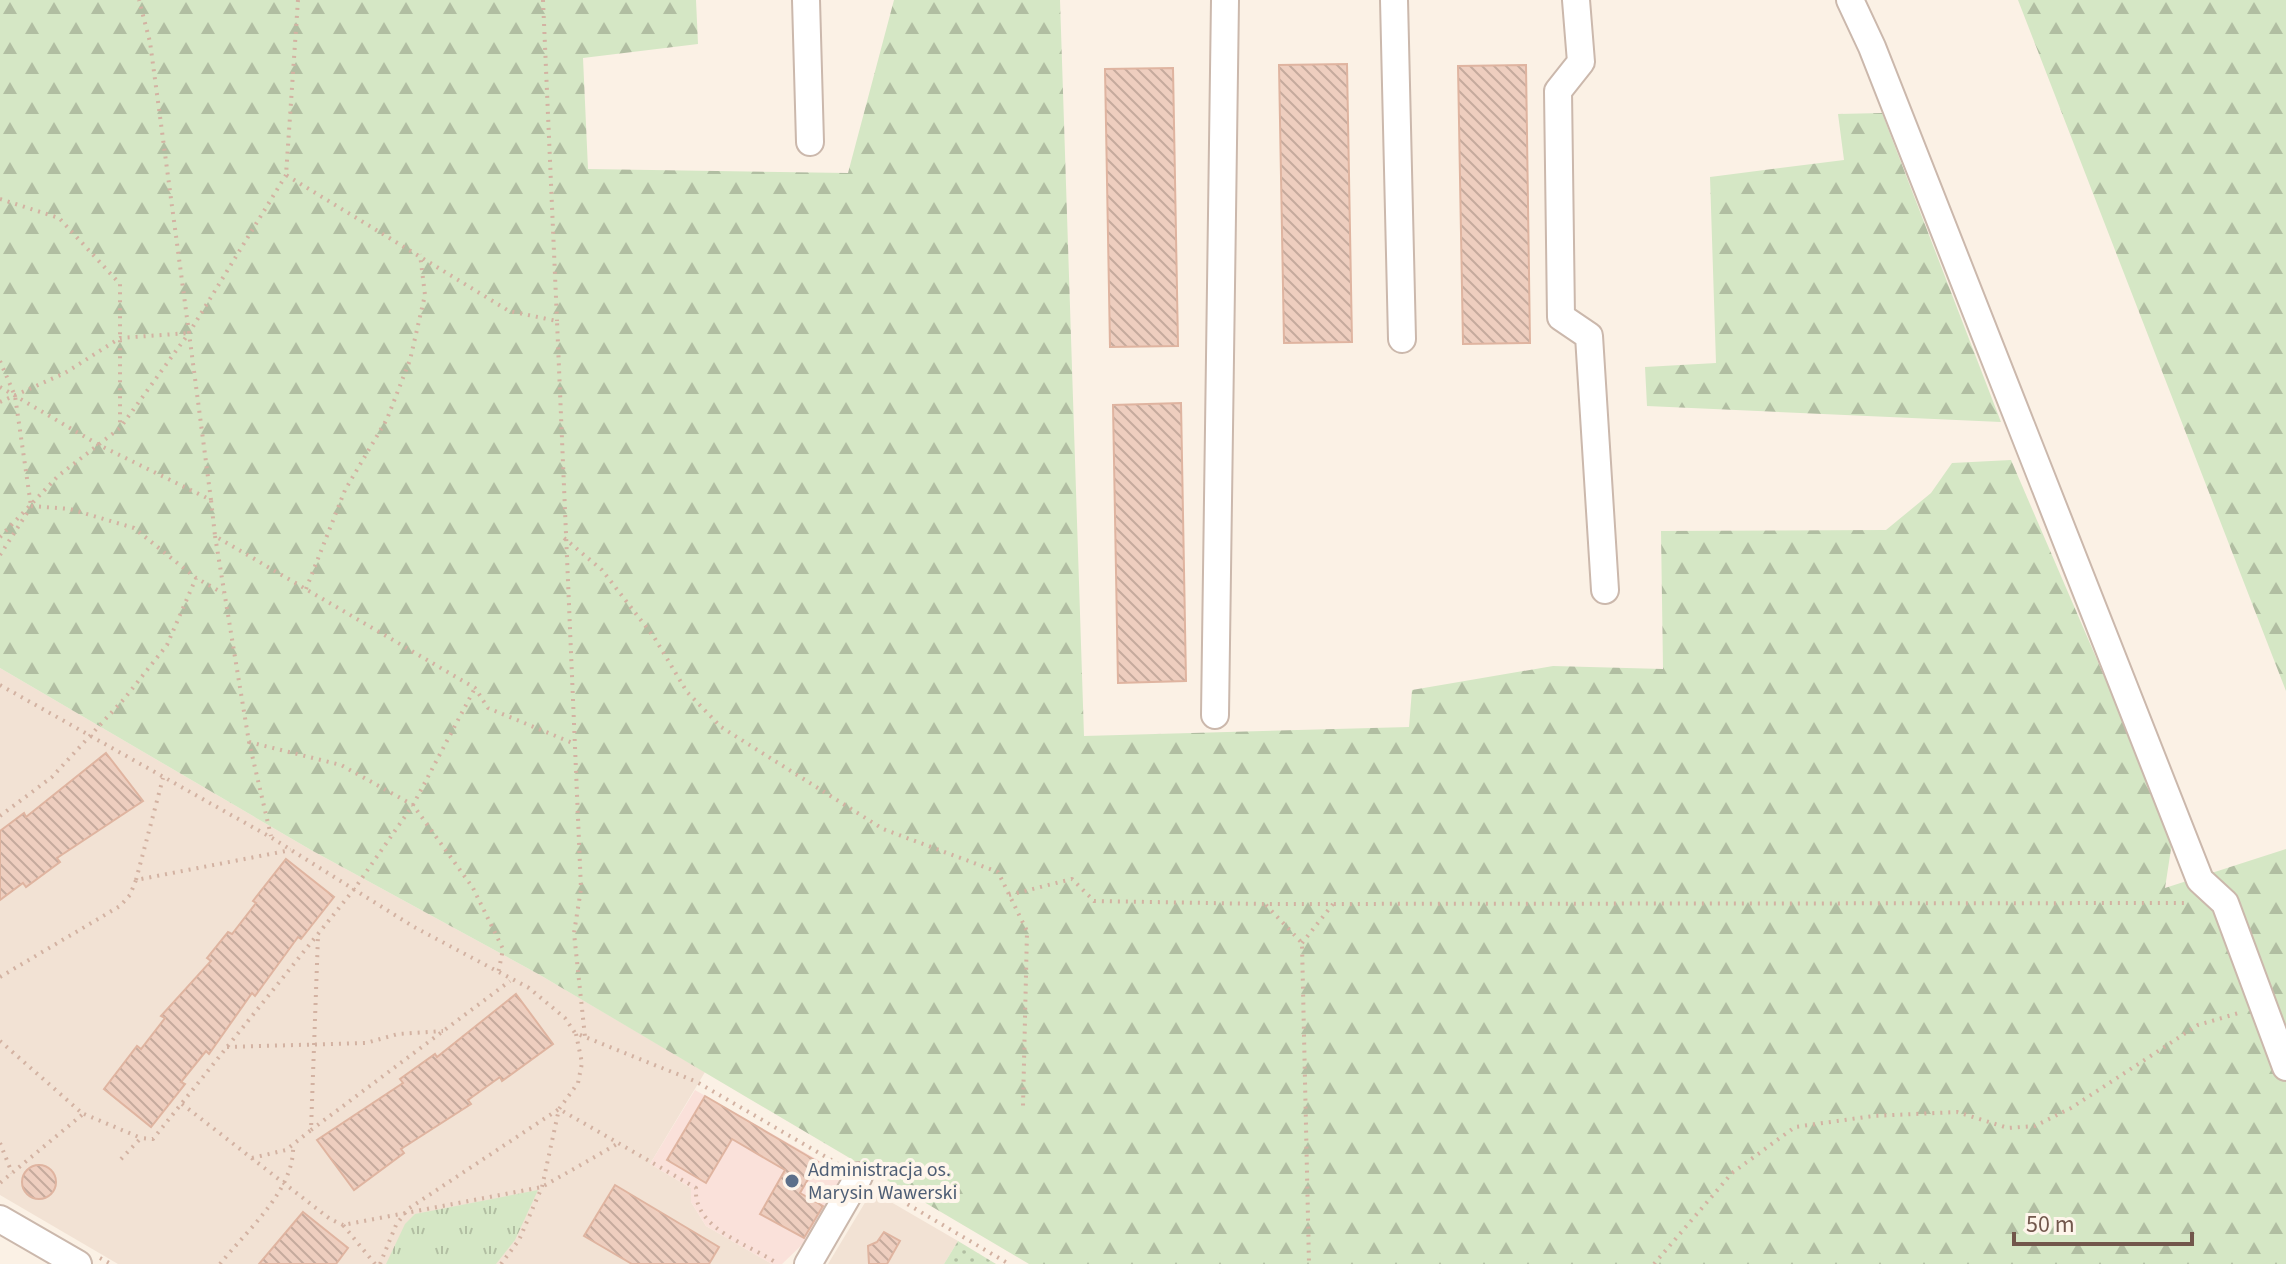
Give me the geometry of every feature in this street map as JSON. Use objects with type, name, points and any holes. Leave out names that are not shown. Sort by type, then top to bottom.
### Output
[{"type":"street","points":[[806,0],[810,142]]},
{"type":"street","points":[[1215,715],[1225,0]]},
{"type":"street","points":[[1394,0],[1402,339]]},
{"type":"street","points":[[1576,0],[1581,62],[1558,91],[1561,317],[1589,336],[1605,590]]},
{"type":"street","points":[[1850,0],[1884,76],[2200,880],[2225,903],[2286,1067]]},
{"type":"street","points":[[808,1264],[859,1176]]},
{"type":"street","points":[[0,1219],[78,1264]]},
{"type":"path","points":[[139,0],[150,42],[223,593],[249,742],[272,838]]},
{"type":"path","points":[[0,537],[58,476],[120,428],[189,333],[286,175],[298,0]]},
{"type":"path","points":[[543,0],[581,889],[574,933],[585,1037]]},
{"type":"path","points":[[286,175],[509,311],[557,321]]},
{"type":"path","points":[[0,199],[59,218],[120,284],[120,428]]},
{"type":"path","points":[[306,589],[345,490],[387,419],[410,360],[425,295],[420,254]]},
{"type":"path","points":[[0,402],[65,373],[120,338],[189,333]]},
{"type":"path","points":[[0,361],[15,396],[31,506],[0,555]]},
{"type":"path","points":[[0,387],[99,445],[211,500]]},
{"type":"path","points":[[31,506],[70,509],[134,528],[196,578],[223,593]]},
{"type":"path","points":[[215,536],[475,688],[488,708],[575,744]]},
{"type":"path","points":[[564,538],[602,570],[654,637],[687,692],[721,727],[883,829],[998,872],[1027,931],[1023,1106]]},
{"type":"path","points":[[0,816],[52,777],[167,645],[196,578]]},
{"type":"path","points":[[0,685],[272,838],[498,974],[542,997],[575,1033],[697,1082],[1009,1264]]},
{"type":"path","points":[[0,1041],[83,1114],[141,1138],[153,1139],[355,888],[413,805],[475,688]]},
{"type":"path","points":[[249,742],[341,765],[413,805],[473,888],[503,949],[498,974]]},
{"type":"path","points":[[0,977],[120,906],[130,895],[163,778]]},
{"type":"path","points":[[136,880],[291,850]]},
{"type":"path","points":[[1009,895],[1072,879],[1094,901],[1265,904],[2225,903]]},
{"type":"path","points":[[1309,1264],[1302,943],[1334,903]]},
{"type":"path","points":[[1265,904],[1302,943]]},
{"type":"path","points":[[311,1130],[318,934]]},
{"type":"path","points":[[252,1158],[273,1155],[293,1144],[510,981]]},
{"type":"path","points":[[1654,1264],[1732,1173],[1795,1127],[1873,1116],[1957,1112],[2008,1128],[2035,1126],[2071,1108],[2198,1025],[2263,1005]]},
{"type":"path","points":[[227,1047],[366,1043],[398,1034],[443,1031]]},
{"type":"path","points":[[182,1104],[330,1219],[343,1225],[378,1264],[403,1215],[559,1109],[578,1083],[582,1063],[575,1033]]},
{"type":"path","points":[[559,1109],[696,1188],[695,1201],[708,1222],[778,1264]]},
{"type":"path","points":[[501,1264],[519,1240],[542,1187],[559,1109]]},
{"type":"path","points":[[0,1183],[83,1114]]},
{"type":"path","points":[[121,1159],[141,1138]]},
{"type":"path","points":[[0,1143],[12,1173]]},
{"type":"path","points":[[343,1225],[542,1187],[620,1143]]},
{"type":"path","points":[[220,1264],[284,1184],[294,1158],[293,1144]]},
{"type":"shaded area","points":[[0,668],[311,850],[540,975],[705,1072],[650,1164],[691,1188],[691,1202],[706,1226],[772,1264],[118,1264],[0,1195]]},
{"type":"shaded area","points":[[695,1090],[841,1173],[842,1181],[807,1240],[782,1264],[772,1264],[706,1226],[691,1202],[691,1188],[650,1164]]},
{"type":"shaded area","points":[[872,1191],[958,1241],[944,1264],[828,1264]]},
{"type":"green space","points":[[0,0],[696,0],[698,44],[583,58],[588,169],[848,173],[894,0],[1060,0],[1084,736],[1409,727],[1412,690],[1553,666],[1663,669],[1661,531],[1886,530],[1931,493],[1952,463],[2011,460],[2173,836],[2165,888],[2286,849],[2286,1264],[1029,1264],[540,975],[311,850],[0,668]]},
{"type":"green space","points":[[2018,0],[2286,0],[2286,691]]},
{"type":"green space","points":[[1882,113],[2001,422],[1647,406],[1645,367],[1716,363],[1710,177],[1844,160],[1838,114]]},
{"type":"green space","points":[[538,1190],[515,1240],[496,1264],[386,1264],[405,1224],[415,1214]]},
{"type":"green space","points":[[958,1241],[996,1264],[944,1264]]},
{"type":"building","points":[[1347,64],[1352,342],[1284,343],[1279,65]]},
{"type":"building","points":[[1526,65],[1530,343],[1463,344],[1458,66]]},
{"type":"building","points":[[1173,68],[1178,346],[1110,347],[1105,69]]},
{"type":"building","points":[[1181,403],[1186,681],[1118,683],[1113,405]]},
{"type":"building","points":[[106,753],[143,801],[57,858],[60,862],[26,887],[23,883],[0,900],[0,831],[24,813],[26,817]]},
{"type":"building","points":[[286,859],[334,897],[301,939],[298,937],[255,996],[252,993],[209,1054],[206,1051],[181,1082],[185,1084],[151,1127],[104,1089],[137,1046],[141,1049],[165,1018],[161,1016],[211,961],[207,958],[228,932],[232,934]]},
{"type":"building","points":[[516,994],[553,1044],[502,1081],[500,1077],[468,1100],[471,1104],[401,1149],[404,1153],[354,1190],[317,1140],[403,1083],[400,1079],[435,1054],[437,1057]]},
{"type":"building","points":[[705,1096],[818,1162],[800,1193],[823,1206],[804,1238],[760,1214],[785,1170],[732,1139],[706,1183],[667,1160]]},
{"type":"building","points":[[39,1165],[51,1170],[56,1182],[51,1194],[39,1199],[27,1194],[22,1182],[27,1170]]},
{"type":"building","points":[[615,1185],[719,1247],[709,1264],[632,1264],[584,1236]]},
{"type":"building","points":[[303,1212],[348,1248],[336,1264],[259,1264]]},
{"type":"building","points":[[884,1232],[900,1241],[887,1264],[869,1264],[868,1246],[877,1242]]},
{"type":"place","name":"Administracja os. Marysin Wawerski","points":[[792,1181]]}]
